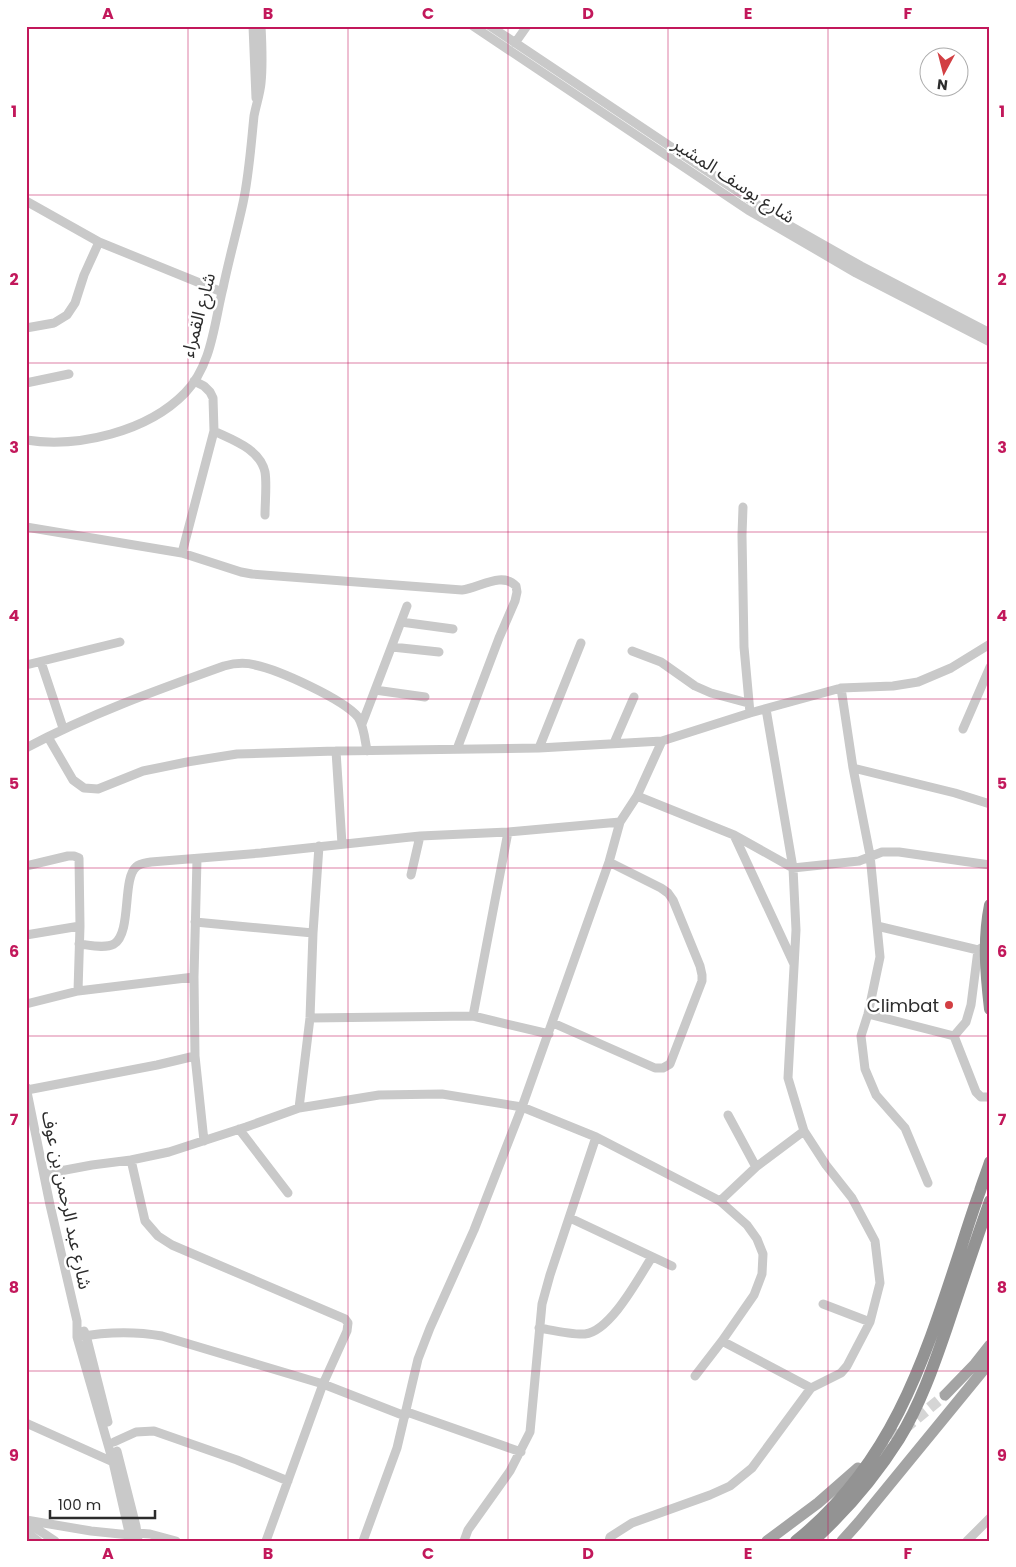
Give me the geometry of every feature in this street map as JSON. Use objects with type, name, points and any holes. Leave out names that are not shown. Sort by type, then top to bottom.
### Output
[{"type":"highway","points":[[990,905],[982,948],[990,1009]]},
{"type":"highway","points":[[796,1541],[812,1528],[831,1508],[868,1465],[896,1419],[931,1338],[990,1162]]},
{"type":"highway","points":[[813,1541],[863,1490],[900,1438],[925,1387],[990,1201]]},
{"type":"main road","points":[[945,1395],[975,1364],[990,1345]]},
{"type":"main road","points":[[842,1541],[990,1362]]},
{"type":"main road","points":[[767,1541],[818,1503],[858,1468]]},
{"type":"street","name":"شارع القمراء","points":[[253,26],[256,103]]},
{"type":"street","name":"شارع القمراء","points":[[26,440],[39,442],[96,438],[130,428],[160,413],[185,393],[194,381],[209,350],[243,202],[256,103],[261,86],[262,26]]},
{"type":"street","name":"شارع يوسف المشير","points":[[473,26],[755,215],[856,273],[990,342]]},
{"type":"street","name":"شارع يوسف المشير","points":[[490,26],[785,223],[861,266],[990,333]]},
{"type":"street","points":[[515,43],[526,26]]},
{"type":"street","points":[[26,201],[99,242],[222,292]]},
{"type":"street","points":[[26,328],[54,323],[67,315],[75,303],[84,275],[99,242]]},
{"type":"street","points":[[26,383],[69,374]]},
{"type":"street","points":[[182,553],[214,431],[213,398],[204,386],[194,381]]},
{"type":"street","points":[[214,431],[246,448],[258,458],[265,471],[265,515]]},
{"type":"street","points":[[743,507],[744,647],[750,713]]},
{"type":"street","points":[[26,528],[182,553],[252,574],[462,590],[477,587],[498,579],[512,583],[516,586],[515,601],[457,749]]},
{"type":"street","points":[[362,724],[407,606]]},
{"type":"street","points":[[401,622],[454,629]]},
{"type":"street","points":[[26,666],[120,642]]},
{"type":"street","points":[[539,748],[581,643]]},
{"type":"street","points":[[48,736],[73,780],[84,788],[90,789],[98,789],[143,771],[211,757],[264,752],[539,748],[614,742],[662,741],[750,713],[841,688],[893,686],[918,682],[951,668],[990,644]]},
{"type":"street","points":[[392,647],[439,652]]},
{"type":"street","points":[[632,651],[661,662],[695,686],[711,693],[748,703]]},
{"type":"street","points":[[41,662],[63,728]]},
{"type":"street","points":[[26,748],[63,728],[130,700],[237,663],[254,664],[300,681],[342,705],[358,718],[362,724],[367,751]]},
{"type":"street","points":[[963,729],[990,667]]},
{"type":"street","points":[[841,688],[870,856],[880,957],[868,1014],[861,1036],[865,1069],[876,1095],[905,1128],[928,1182]]},
{"type":"street","points":[[375,690],[424,697]]},
{"type":"street","points":[[614,742],[634,697]]},
{"type":"street","points":[[608,1541],[610,1537],[632,1523],[730,1486],[752,1468],[811,1388],[841,1373],[847,1366],[870,1322],[880,1284],[875,1241],[852,1198],[826,1165],[804,1131],[788,1078],[796,930],[794,868],[766,709]]},
{"type":"street","points":[[363,1541],[397,1448],[418,1359],[474,1230],[522,1107],[609,862],[620,822],[637,796],[662,741]]},
{"type":"street","points":[[336,751],[342,844]]},
{"type":"street","points":[[854,768],[955,793],[990,804]]},
{"type":"street","points":[[637,796],[734,835],[794,868],[859,861],[882,852],[899,852],[990,865]]},
{"type":"street","points":[[80,944],[108,946],[116,943],[124,924],[132,873],[137,866],[151,862],[420,836],[508,832],[620,822]]},
{"type":"street","points":[[473,1016],[508,832]]},
{"type":"street","points":[[734,835],[794,965]]},
{"type":"street","points":[[411,875],[420,836]]},
{"type":"street","points":[[299,1108],[310,1018],[313,933],[320,846]]},
{"type":"street","points":[[26,866],[68,856],[79,858],[80,944],[78,991]]},
{"type":"street","points":[[197,859],[194,977],[195,1056],[204,1141]]},
{"type":"street","points":[[553,1023],[655,1068],[663,1068],[670,1064],[702,981],[700,966],[673,900],[668,893],[609,862]]},
{"type":"street","points":[[195,922],[313,933]]},
{"type":"street","points":[[26,935],[80,926]]},
{"type":"street","points":[[877,926],[982,948],[975,966],[971,1005],[966,1022],[954,1036]]},
{"type":"street","points":[[26,1004],[78,991],[194,977]]},
{"type":"street","points":[[868,1014],[954,1036]]},
{"type":"street","points":[[310,1018],[473,1016],[549,1034]]},
{"type":"street","points":[[954,1036],[976,1092],[980,1097],[990,1097]]},
{"type":"street","points":[[27,1088],[157,1065],[195,1056]]},
{"type":"street","name":"شارع عبد الرحمن بن عوف","points":[[27,1088],[44,1174],[77,1320],[114,1442],[117,1462]]},
{"type":"street","points":[[44,1174],[169,1152],[299,1108],[379,1095],[442,1094],[522,1107],[596,1137],[720,1200],[747,1225],[757,1240],[763,1254],[762,1274],[754,1295],[695,1376]]},
{"type":"street","points":[[728,1114],[756,1166]]},
{"type":"street","points":[[239,1129],[288,1193]]},
{"type":"street","points":[[720,1200],[756,1166],[804,1131]]},
{"type":"street","points":[[464,1541],[468,1530],[510,1472],[530,1432],[542,1304],[596,1137]]},
{"type":"street","points":[[131,1160],[146,1221],[158,1236],[172,1245],[345,1319],[348,1323],[347,1330],[323,1384],[266,1541]]},
{"type":"street","points":[[570,1218],[672,1266]]},
{"type":"street","points":[[539,1328],[585,1334],[596,1329],[607,1321],[652,1257]]},
{"type":"street","points":[[823,1304],[870,1322]]},
{"type":"street","points":[[82,1336],[119,1333],[162,1336],[323,1384],[521,1452]]},
{"type":"street","name":"شارع عبد الرحمن بن عوف","points":[[82,1336],[117,1462],[134,1537]]},
{"type":"street","points":[[722,1341],[811,1388]]},
{"type":"street","points":[[26,1423],[117,1462]]},
{"type":"street","points":[[114,1442],[136,1432],[154,1431],[237,1460],[288,1481]]},
{"type":"street","points":[[967,1541],[990,1518]]},
{"type":"street","points":[[26,1521],[134,1537],[150,1534],[176,1541]]},
{"type":"street","points":[[26,1521],[55,1541]]},
{"type":"street","points":[[26,1532],[38,1541]]},
{"type":"tunnel","points":[[879,1450],[945,1395]]},
{"type":"place","name":"Climbat","points":[[949,1005]]}]
